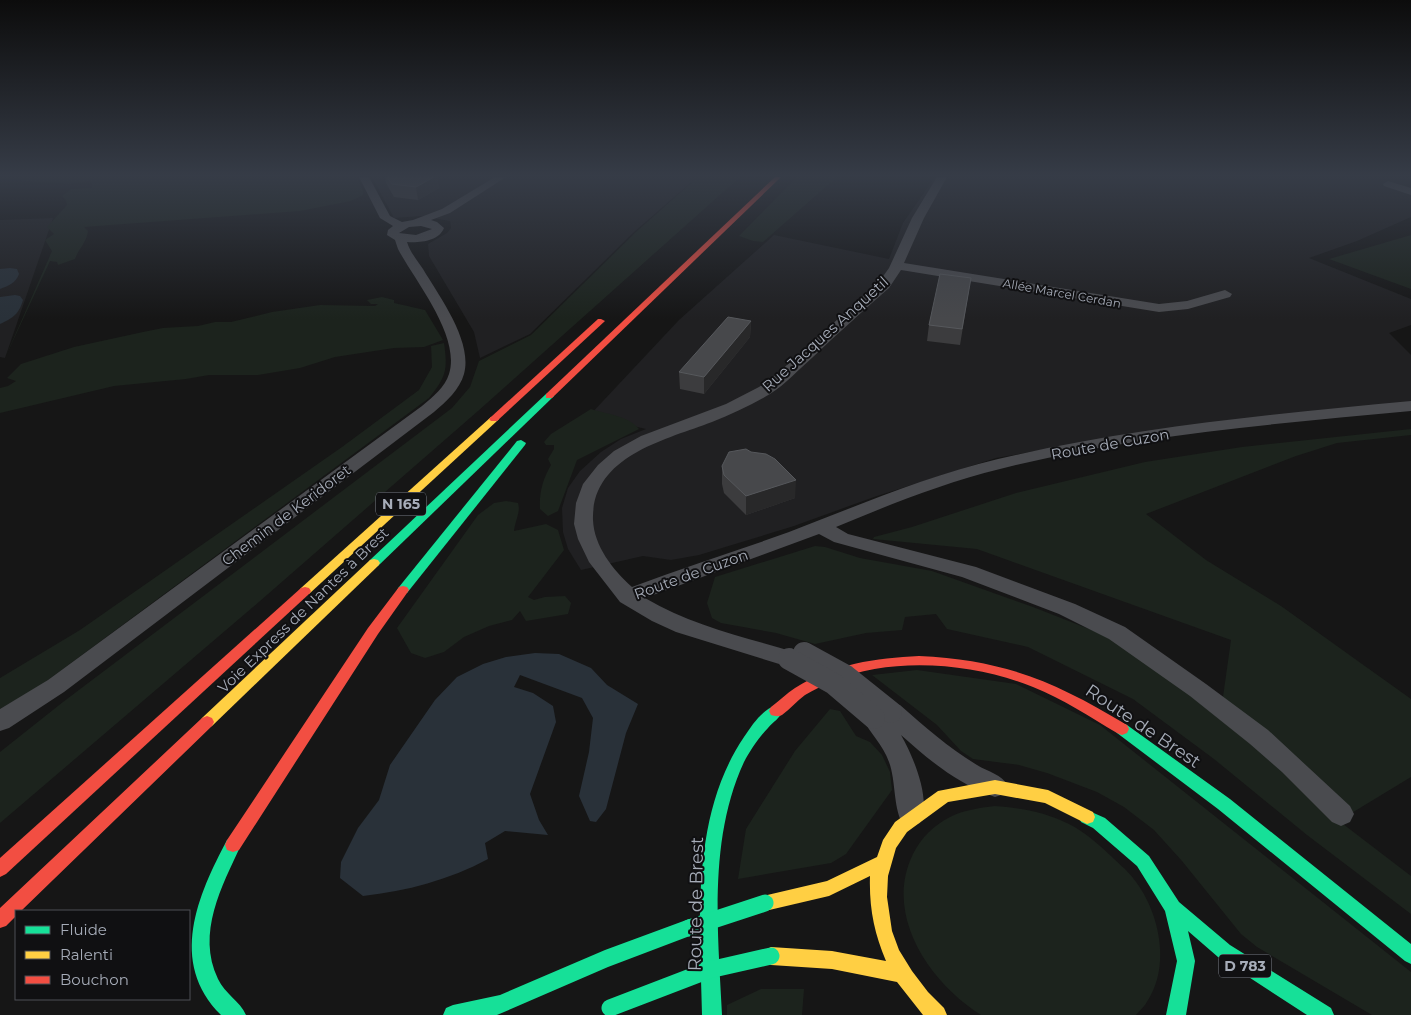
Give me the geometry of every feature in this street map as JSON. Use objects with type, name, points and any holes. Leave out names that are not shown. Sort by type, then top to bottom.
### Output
[{"type":"main road","name":"Voie Express de Nantes à Brest","points":[[0,920],[728,224]]},
{"type":"main road","name":"Voie Express de Nantes à Brest","points":[[0,869],[611,311]]},
{"type":"main road","points":[[546,414],[622,326]]},
{"type":"main road","points":[[236,1015],[218,999],[201,962],[203,916],[208,897],[227,856],[311,724],[410,580],[528,436]]},
{"type":"main road","name":"Route de Brest","points":[[712,1015],[710,895],[712,855],[724,794],[737,760],[746,743],[759,726],[784,702],[798,692],[851,670],[887,662],[939,661],[970,664],[1042,685],[1091,709],[1116,724],[1197,783],[1411,955]]},
{"type":"main road","points":[[935,1014],[903,974],[884,935],[877,898],[881,863],[893,836],[911,815],[930,802],[952,793],[976,789],[1001,788],[1023,791],[1067,805],[1109,830],[1146,864],[1161,885],[1173,907],[1184,936],[1188,967],[1184,996],[1176,1015]]},
{"type":"main road","points":[[476,1015],[605,959],[723,916],[765,903],[829,888],[881,863]]},
{"type":"main road","name":"D 783","points":[[1173,907],[1224,951],[1324,1015]]},
{"type":"main road","points":[[598,1012],[710,969],[733,962],[771,956],[832,960],[903,974]]},
{"type":"main road","points":[[453,1015],[501,1004]]},
{"type":"street","name":"Chemin de Keridoret","points":[[0,721],[56,686],[428,409],[443,395],[457,375],[459,366],[458,353],[446,323],[409,256],[402,249],[405,229],[397,224]]},
{"type":"street","points":[[405,229],[416,224]]},
{"type":"street","points":[[405,229],[423,224]]},
{"type":"street","points":[[409,256],[415,245],[422,238],[437,231],[436,226],[432,224]]},
{"type":"street","name":"Rue Jacques Anquetil","points":[[627,597],[604,571],[588,542],[585,532],[584,504],[590,485],[597,475],[613,460],[639,443],[719,414],[766,389],[884,285],[898,266],[915,224]]},
{"type":"street","points":[[405,229],[422,238]]},
{"type":"street","name":"Allée Marcel Cerdan","points":[[898,266],[1159,308],[1188,305],[1225,294]]},
{"type":"street","name":"Route de Cuzon","points":[[627,597],[903,494],[976,470],[1027,458],[1181,432],[1411,406]]},
{"type":"street","points":[[819,526],[841,538],[969,572],[1067,609],[1117,633],[1198,690],[1264,742],[1291,765],[1341,814]]},
{"type":"street","name":"Route de Cuzon","points":[[627,597],[664,619],[718,636],[797,656],[809,668],[882,715],[958,768],[1001,788]]},
{"type":"street","name":"Route de Cuzon","points":[[882,715],[904,765],[911,815]]},
{"type":"shaded area","points":[[0,224],[51,224],[5,358],[0,357]]},
{"type":"shaded area","points":[[49,224],[120,224],[84,227],[88,231],[87,235],[75,259],[58,265],[57,262],[50,261],[5,358],[52,251],[45,240],[54,234],[47,227]]},
{"type":"shaded area","points":[[450,224],[643,224],[530,334],[480,358],[474,332],[429,256],[428,244],[447,233],[451,228]]},
{"type":"shaded area","points":[[645,224],[687,224],[478,411],[253,607],[0,823],[0,752],[63,702],[452,408],[470,387],[479,361],[531,335]]},
{"type":"shaded area","points":[[750,224],[783,224],[763,242],[739,236]]},
{"type":"shaded area","points":[[902,224],[1394,224],[1357,241],[1309,258],[1411,299],[1411,325],[1389,333],[1411,355],[1411,402],[1139,433],[996,458],[874,497],[794,526],[699,555],[671,560],[643,556],[581,570],[568,549],[563,532],[562,508],[568,488],[580,471],[601,452],[621,439],[646,429],[589,416],[679,320],[774,235],[889,259]]},
{"type":"shaded area","points":[[1411,235],[1411,289],[1329,259]]},
{"type":"shaded area","points":[[0,269],[17,269],[18,277],[11,284],[0,289]]},
{"type":"shaded area","points":[[20,296],[23,300],[20,309],[12,317],[0,324],[0,297]]},
{"type":"shaded area","points":[[382,297],[394,300],[394,303],[425,310],[443,340],[424,347],[394,348],[335,357],[300,368],[258,375],[209,375],[114,386],[0,413],[0,388],[16,381],[7,378],[21,364],[74,347],[163,328],[231,322],[272,312],[320,305],[375,306],[378,304],[371,304],[367,300]]},
{"type":"shaded area","points":[[444,343],[446,360],[444,373],[429,398],[40,686],[0,709],[0,678],[80,630],[342,447],[419,390],[432,367],[431,346]]},
{"type":"shaded area","points":[[591,409],[623,418],[639,429],[577,460],[558,511],[548,516],[540,509],[540,497],[551,465],[548,459],[554,449],[554,445],[546,445],[544,442],[551,434]]},
{"type":"shaded area","points":[[1411,429],[1411,435],[1337,443],[1296,456],[1146,514],[1206,560],[1281,606],[1411,699],[1411,777],[1350,814],[1222,704],[1231,640],[977,549],[873,539],[874,537],[912,527],[1016,493],[1145,462],[1242,447]]},
{"type":"shaded area","points":[[506,501],[518,503],[519,506],[514,531],[546,524],[558,530],[564,550],[528,597],[534,600],[545,597],[565,596],[571,603],[568,614],[526,621],[520,611],[512,620],[489,626],[464,637],[444,652],[425,658],[411,653],[397,628],[478,515],[494,503]]},
{"type":"shaded area","points":[[815,546],[825,547],[860,558],[932,571],[1033,607],[1117,640],[1151,663],[1277,763],[1326,811],[1411,876],[1411,914],[1307,835],[1214,759],[1133,699],[1028,647],[947,629],[936,614],[905,617],[902,630],[866,633],[815,644],[776,633],[721,623],[712,618],[707,603],[715,577]]},
{"type":"shaded area","points":[[535,653],[559,654],[591,668],[607,685],[638,704],[626,733],[606,809],[596,822],[590,821],[579,796],[589,752],[593,718],[582,698],[520,675],[514,687],[533,693],[553,706],[556,722],[530,794],[539,820],[548,835],[505,831],[485,843],[488,859],[443,879],[396,891],[363,896],[340,878],[341,862],[358,828],[379,800],[390,765],[435,700],[457,677],[483,664],[506,657]]},
{"type":"shaded area","points":[[917,670],[1016,684],[1100,725],[1411,972],[1411,1015],[1372,1015],[1257,947],[1241,934],[1182,861],[1154,830],[1124,807],[1097,792],[1047,773],[1019,765],[973,759],[961,751],[937,725],[872,675]]},
{"type":"shaded area","points":[[830,709],[840,711],[856,736],[870,742],[882,755],[890,772],[892,790],[846,854],[831,863],[738,879],[746,829],[795,751]]},
{"type":"shaded area","points":[[995,806],[1024,809],[1060,820],[1075,827],[1086,834],[1131,875],[1142,891],[1155,921],[1160,954],[1155,986],[1147,1002],[1136,1015],[981,1015],[945,985],[929,966],[917,945],[908,923],[904,900],[905,877],[913,854],[924,837],[944,820],[966,811]]},
{"type":"shaded area","points":[[761,989],[804,989],[802,1015],[727,1015],[727,1005]]},
{"type":"building","points":[[940,274],[971,278],[962,329],[929,325]]},
{"type":"building","points":[[728,317],[751,321],[704,377],[679,372]]},
{"type":"building","points":[[746,449],[751,452],[766,454],[775,459],[796,480],[746,496],[724,475],[722,466],[729,452]]},
{"type":"traffic: fast","points":[[374,563],[549,396]]},
{"type":"traffic: fast","points":[[403,590],[521,443]]},
{"type":"traffic: fast","points":[[712,1015],[710,906],[716,828],[725,791],[738,758],[759,727],[776,711]]},
{"type":"traffic: fast","points":[[1122,729],[1224,804],[1411,955]]},
{"type":"traffic: fast","points":[[1087,817],[1099,823],[1143,861],[1173,908],[1186,961],[1176,1015]]},
{"type":"traffic: fast","points":[[233,845],[210,894],[201,927],[200,944],[202,962],[210,984],[223,1004],[236,1015]]},
{"type":"traffic: fast","points":[[689,928],[765,903]]},
{"type":"traffic: fast","points":[[1175,909],[1224,951],[1324,1015]]},
{"type":"traffic: fast","points":[[475,1015],[605,959],[689,928]]},
{"type":"traffic: fast","points":[[610,1008],[709,970],[771,956]]},
{"type":"traffic: fast","points":[[453,1015],[501,1004]]},
{"type":"traffic: slow","points":[[305,591],[494,419]]},
{"type":"traffic: slow","points":[[207,722],[374,563]]},
{"type":"traffic: slow","points":[[937,1015],[921,999],[905,978],[892,955],[883,931],[878,897],[879,876],[889,845],[901,827],[944,796],[995,787],[1048,797],[1087,817]]},
{"type":"traffic: slow","points":[[765,903],[829,888],[881,863]]},
{"type":"traffic: slow","points":[[771,956],[832,960],[903,974]]},
{"type":"traffic: jam","points":[[549,396],[728,224]]},
{"type":"traffic: jam","points":[[494,419],[601,321]]},
{"type":"traffic: jam","points":[[233,845],[373,631],[403,590]]},
{"type":"traffic: jam","points":[[0,869],[305,591]]},
{"type":"traffic: jam","points":[[776,711],[800,692],[827,678],[856,668],[887,662],[950,662],[1010,674],[1039,684],[1054,690],[1122,729]]},
{"type":"traffic: jam","points":[[0,920],[207,722]]}]
